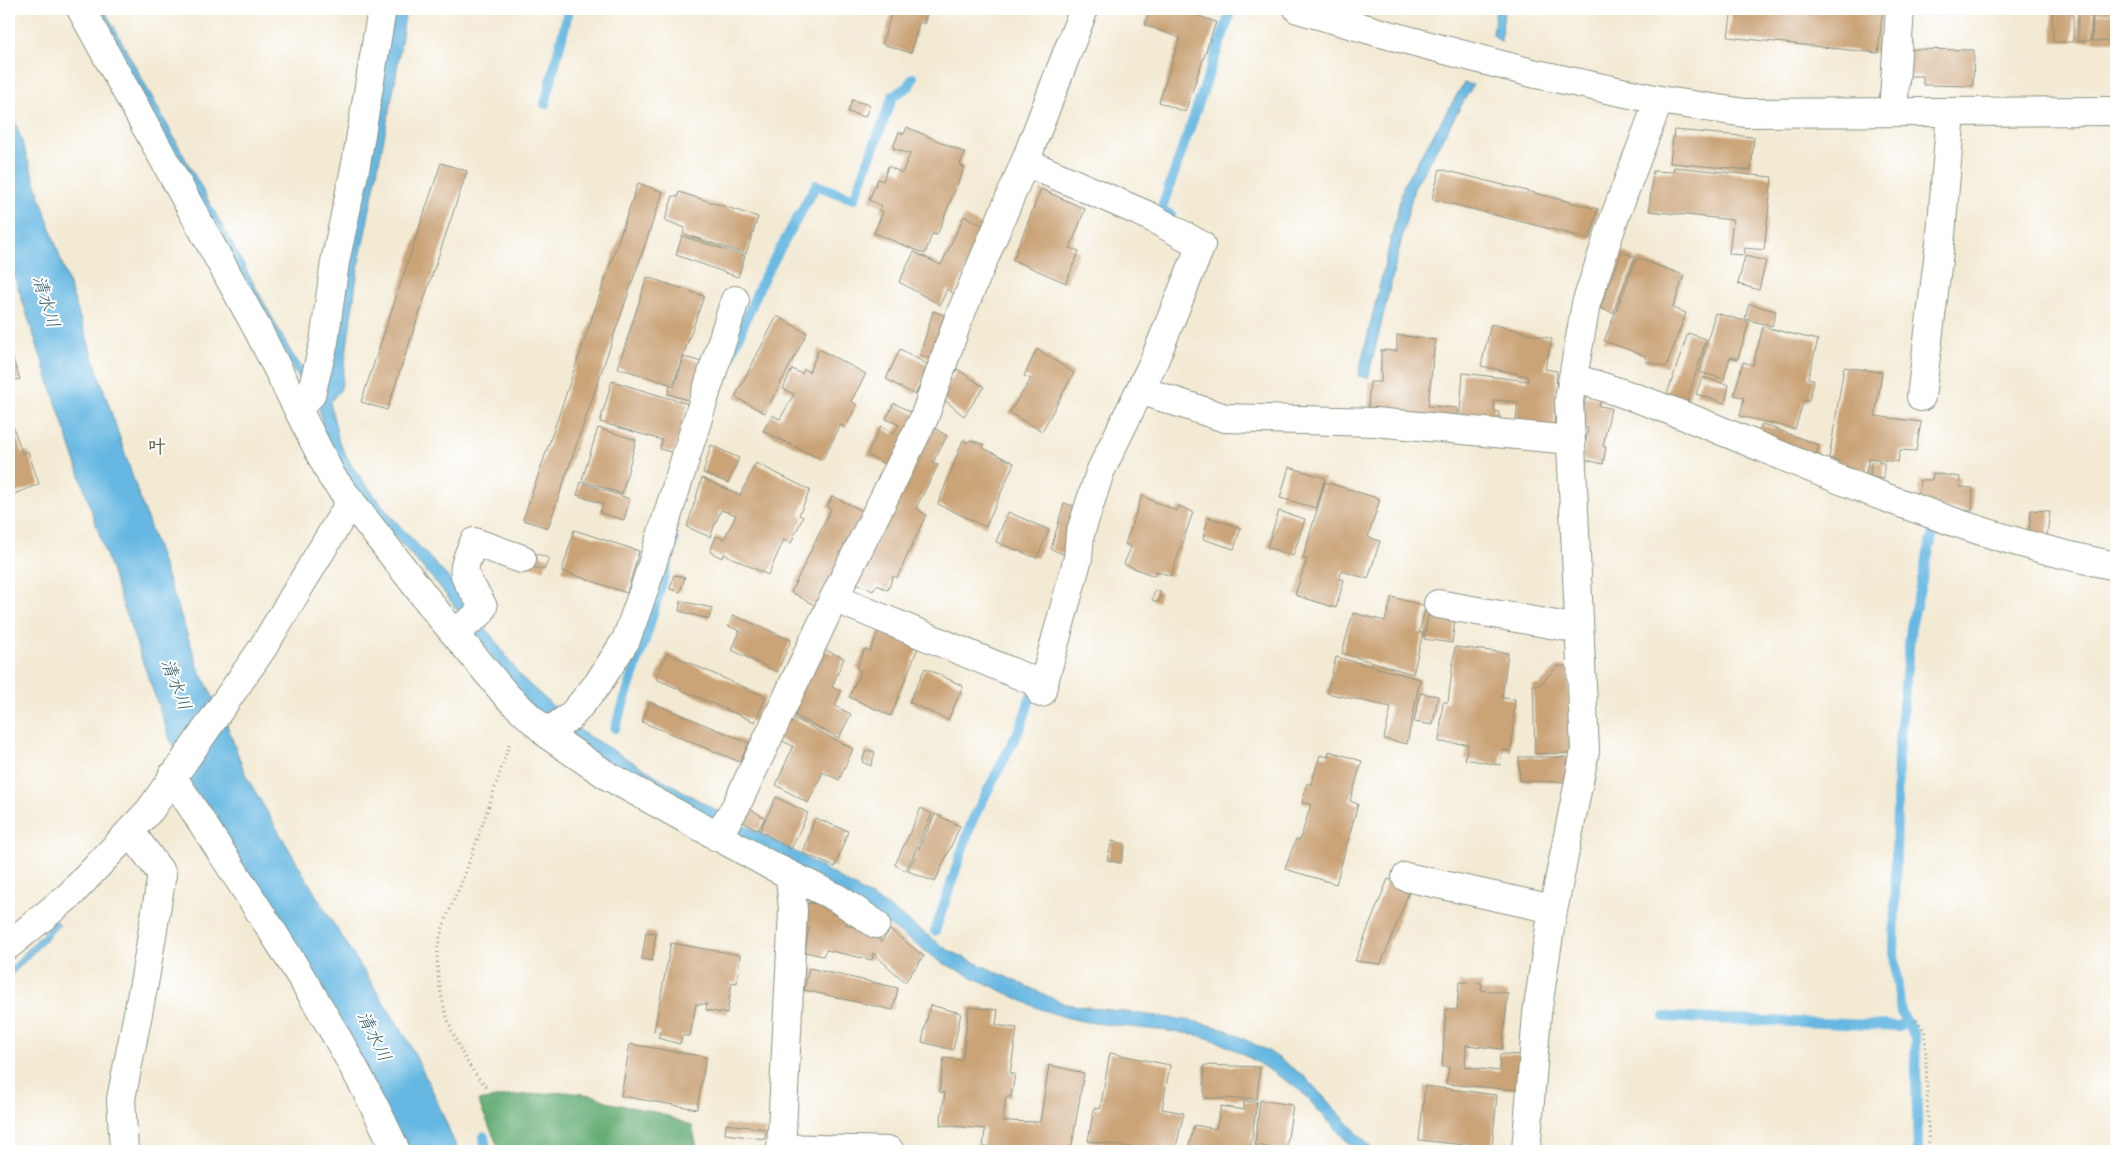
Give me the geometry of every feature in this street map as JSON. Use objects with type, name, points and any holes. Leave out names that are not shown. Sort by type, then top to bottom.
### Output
[{"type":"street","points":[[81,9],[186,196],[332,476],[455,633],[520,708],[546,733],[608,776],[790,876],[837,898],[876,924]]},
{"type":"street","points":[[298,408],[311,395],[324,342],[335,262],[356,164],[382,9]]},
{"type":"street","points":[[717,837],[736,806],[834,598],[924,418],[958,320],[1025,162],[1084,9]]},
{"type":"street","points":[[1298,9],[1522,70],[1659,100],[1745,113],[2116,111]]},
{"type":"street","points":[[1893,112],[1900,9]]},
{"type":"street","points":[[1526,1151],[1537,1014],[1554,909],[1585,751],[1569,400],[1586,304],[1615,216],[1659,100]]},
{"type":"street","points":[[1921,396],[1940,245],[1951,112]]},
{"type":"street","points":[[834,598],[1042,689],[1078,558],[1080,534],[1097,481],[1140,390],[1201,245],[1149,216],[1025,162]]},
{"type":"street","points":[[546,733],[571,716],[597,685],[626,640],[735,300]]},
{"type":"street","points":[[1573,378],[1604,387],[1717,430],[1919,510],[1988,532],[2116,566]]},
{"type":"street","points":[[1140,390],[1225,418],[1367,422],[1571,440]]},
{"type":"street","points":[[9,945],[70,895],[150,810],[262,649],[351,501]]},
{"type":"street","points":[[455,633],[480,613],[483,607],[476,594],[466,582],[463,565],[474,542],[522,559]]},
{"type":"street","points":[[1438,604],[1579,629]]},
{"type":"street","points":[[172,776],[328,1018],[371,1097],[396,1151]]},
{"type":"street","points":[[124,1151],[120,1099],[145,978],[162,874],[130,831]]},
{"type":"street","points":[[790,876],[793,910],[781,1149],[890,1151]]},
{"type":"street","points":[[1406,877],[1554,909]]},
{"type":"path","points":[[486,1086],[473,1074],[443,1005],[436,974],[438,944],[487,815],[520,708]]},
{"type":"path","points":[[1916,1020],[1925,1031],[1926,1039],[1929,1151]]},
{"type":"green space","points":[[565,1092],[593,1095],[611,1103],[660,1113],[692,1126],[698,1151],[500,1151],[478,1101],[507,1096]]},
{"type":"water","points":[[95,9],[104,9],[292,354],[307,374],[301,380],[290,366]]},
{"type":"water","points":[[392,9],[406,9],[395,82],[358,269],[341,389],[330,402],[339,442],[353,468],[390,515],[456,586],[521,677],[583,733],[712,808],[801,855],[890,908],[948,950],[1065,1004],[1192,1021],[1222,1028],[1270,1052],[1305,1077],[1374,1151],[1356,1151],[1298,1088],[1245,1055],[1217,1041],[1194,1034],[1087,1022],[1065,1017],[1040,1009],[941,962],[858,904],[565,737],[521,696],[441,588],[347,484],[325,441],[318,401]]},
{"type":"water","points":[[1496,9],[1504,9],[1501,42],[1493,34]]},
{"type":"water","points":[[1464,83],[1473,85],[1414,188],[1368,378],[1358,376],[1404,184]]},
{"type":"water","name":"清水川","points":[[9,103],[131,472],[199,669],[227,725],[246,776],[323,907],[407,1039],[434,1094],[458,1151],[404,1151],[192,786],[170,739],[119,594],[9,260]]},
{"type":"water","points":[[55,920],[60,924],[9,978],[9,970]]},
{"type":"building","points":[[881,9],[928,9],[924,24],[919,22],[911,53],[882,44],[892,12]]},
{"type":"building","points":[[1150,9],[1179,9],[1216,22],[1185,112],[1159,102],[1180,38],[1145,25]]},
{"type":"building","points":[[1732,9],[1883,9],[1878,53],[1728,37]]},
{"type":"building","points":[[2052,9],[2073,9],[2073,42],[2053,42]]},
{"type":"building","points":[[2078,9],[2116,9],[2116,13],[2092,13],[2091,41],[2078,41]]},
{"type":"building","points":[[2093,14],[2116,14],[2116,41],[2092,41]]},
{"type":"building","points":[[1908,49],[1974,50],[1973,86],[1923,85],[1923,76],[1907,76]]},
{"type":"building","points":[[852,100],[870,105],[865,117],[848,112]]},
{"type":"building","points":[[907,127],[965,153],[960,164],[964,168],[937,235],[932,234],[925,254],[874,233],[883,212],[879,210],[882,206],[869,200],[878,179],[883,181],[888,166],[902,173],[910,154],[893,148],[899,132],[904,134]]},
{"type":"building","points":[[1674,130],[1754,137],[1751,170],[1670,163]]},
{"type":"building","points":[[441,163],[467,171],[387,410],[361,402]]},
{"type":"building","points":[[1674,167],[1772,177],[1764,250],[1745,248],[1744,255],[1729,254],[1733,220],[1649,211],[1653,171],[1673,172]]},
{"type":"building","points":[[1440,169],[1598,209],[1590,239],[1432,199]]},
{"type":"building","points":[[638,183],[663,192],[548,528],[523,520]]},
{"type":"building","points":[[1041,189],[1085,209],[1070,248],[1079,251],[1066,283],[1013,260]]},
{"type":"building","points":[[679,192],[758,217],[746,254],[683,234],[685,228],[665,220],[673,196],[678,197]]},
{"type":"building","points":[[964,216],[986,227],[954,294],[947,289],[940,305],[899,282],[914,252],[941,265]]},
{"type":"building","points":[[682,236],[745,256],[738,277],[676,255]]},
{"type":"building","points":[[1622,252],[1635,257],[1613,313],[1600,308]]},
{"type":"building","points":[[1745,256],[1766,261],[1759,290],[1738,284]]},
{"type":"building","points":[[1637,258],[1684,275],[1673,308],[1686,313],[1666,367],[1645,361],[1646,356],[1604,341]]},
{"type":"building","points":[[647,277],[704,296],[673,385],[618,368]]},
{"type":"building","points":[[1749,304],[1776,311],[1772,326],[1745,319]]},
{"type":"building","points":[[933,311],[944,315],[930,358],[920,355]]},
{"type":"building","points":[[1715,313],[1749,322],[1738,359],[1730,357],[1724,379],[1699,372]]},
{"type":"building","points":[[777,316],[807,333],[765,413],[735,397]]},
{"type":"building","points":[[1491,324],[1552,339],[1545,369],[1557,371],[1554,432],[1515,429],[1518,402],[1494,400],[1494,411],[1499,412],[1499,427],[1459,424],[1463,373],[1528,381],[1527,376],[1481,366]]},
{"type":"building","points":[[1763,327],[1818,340],[1808,378],[1814,380],[1809,401],[1804,400],[1795,429],[1740,416],[1744,398],[1734,395],[1743,362],[1753,365]]},
{"type":"building","points":[[1688,333],[1706,339],[1686,406],[1665,400]]},
{"type":"building","points":[[1397,335],[1435,340],[1428,406],[1457,408],[1457,422],[1375,416],[1375,408],[1368,408],[1370,382],[1381,382],[1381,350],[1397,351]]},
{"type":"building","points":[[9,348],[20,379],[9,382]]},
{"type":"building","points":[[819,349],[866,374],[851,401],[857,405],[845,428],[841,425],[822,460],[763,431],[772,415],[780,419],[794,394],[783,389],[792,369],[802,374],[804,369],[809,372]]},
{"type":"building","points":[[900,349],[930,366],[915,395],[886,379]]},
{"type":"building","points":[[1037,349],[1074,373],[1042,431],[1009,413],[1031,379],[1024,376]]},
{"type":"building","points":[[684,357],[705,363],[691,401],[668,394],[670,385],[674,387]]},
{"type":"building","points":[[1844,367],[1882,372],[1875,416],[1921,422],[1916,451],[1900,450],[1898,462],[1869,458],[1865,477],[1839,472],[1839,461],[1829,458]]},
{"type":"building","points":[[957,369],[984,387],[964,416],[942,398]]},
{"type":"building","points":[[1702,377],[1729,385],[1725,403],[1696,394]]},
{"type":"building","points":[[612,381],[688,404],[674,453],[660,449],[662,440],[600,422]]},
{"type":"building","points":[[1586,396],[1601,399],[1599,406],[1611,408],[1603,446],[1606,447],[1603,464],[1583,459],[1588,428],[1581,426]]},
{"type":"building","points":[[894,403],[916,415],[891,467],[867,455],[881,426],[893,434],[899,425],[886,419]]},
{"type":"building","points":[[1762,424],[1819,445],[1814,462],[1755,439]]},
{"type":"building","points":[[13,426],[22,453],[28,451],[39,484],[9,496],[9,427]]},
{"type":"building","points":[[933,427],[947,436],[933,462],[938,465],[916,508],[926,515],[897,578],[893,576],[888,590],[877,585],[873,591],[856,583]]},
{"type":"building","points":[[598,428],[636,440],[622,494],[582,480]]},
{"type":"building","points":[[963,440],[968,443],[970,440],[984,445],[983,448],[1014,463],[986,527],[938,504]]},
{"type":"building","points":[[711,445],[739,458],[728,483],[703,473]]},
{"type":"building","points":[[1871,462],[1884,463],[1884,479],[1870,477]]},
{"type":"building","points":[[756,463],[810,490],[799,515],[803,517],[791,543],[784,540],[768,575],[724,554],[722,558],[710,552],[716,536],[724,539],[736,515],[721,510],[710,537],[687,527],[702,478],[740,495]]},
{"type":"building","points":[[1289,467],[1325,478],[1316,508],[1280,498]]},
{"type":"building","points":[[1933,473],[1960,477],[1959,487],[1973,488],[1972,511],[1918,504],[1920,480],[1932,480]]},
{"type":"building","points":[[581,482],[630,499],[624,520],[600,513],[603,504],[577,495]]},
{"type":"building","points":[[1325,482],[1380,499],[1368,537],[1380,541],[1368,579],[1342,571],[1339,578],[1344,580],[1336,608],[1295,595],[1307,559],[1303,558]]},
{"type":"building","points":[[832,496],[865,512],[819,608],[791,592],[831,509],[827,507]]},
{"type":"building","points":[[1142,496],[1177,511],[1179,506],[1193,512],[1171,576],[1156,571],[1154,576],[1124,564],[1131,547],[1125,544]]},
{"type":"building","points":[[1064,503],[1080,508],[1065,555],[1051,549]]},
{"type":"building","points":[[2031,510],[2050,511],[2047,536],[2029,534]]},
{"type":"building","points":[[1279,511],[1305,519],[1293,556],[1267,547]]},
{"type":"building","points":[[1008,512],[1049,530],[1037,558],[996,542]]},
{"type":"building","points":[[1208,517],[1241,528],[1234,549],[1203,539]]},
{"type":"building","points":[[574,530],[639,551],[627,593],[562,571]]},
{"type":"building","points":[[531,552],[549,558],[544,570],[526,565]]},
{"type":"building","points":[[674,575],[685,577],[680,592],[670,589]]},
{"type":"building","points":[[1155,590],[1161,592],[1158,602],[1152,600]]},
{"type":"building","points":[[1392,597],[1426,606],[1419,633],[1423,633],[1413,674],[1342,653],[1353,613],[1385,621]]},
{"type":"building","points":[[681,601],[712,608],[709,619],[679,611]]},
{"type":"building","points":[[733,615],[791,640],[777,672],[732,650],[740,631],[728,626]]},
{"type":"building","points":[[1428,615],[1455,619],[1452,643],[1424,639]]},
{"type":"building","points":[[881,626],[919,645],[891,716],[849,697],[861,671],[856,669],[865,649],[870,651]]},
{"type":"building","points":[[1455,647],[1508,653],[1502,698],[1515,699],[1511,751],[1502,750],[1500,765],[1465,759],[1468,744],[1439,742],[1443,702],[1448,702]]},
{"type":"building","points":[[820,648],[844,658],[832,687],[841,691],[835,706],[851,714],[839,738],[790,713]]},
{"type":"building","points":[[667,653],[766,697],[755,722],[656,679]]},
{"type":"building","points":[[1336,657],[1420,679],[1407,744],[1384,739],[1391,707],[1327,693]]},
{"type":"building","points":[[1558,666],[1568,666],[1572,753],[1535,754],[1533,685],[1539,685]]},
{"type":"building","points":[[925,668],[963,686],[948,720],[909,702]]},
{"type":"building","points":[[1420,693],[1438,696],[1433,725],[1414,722]]},
{"type":"building","points":[[650,702],[749,743],[740,762],[642,722]]},
{"type":"building","points":[[790,716],[853,749],[839,780],[823,772],[808,803],[776,785],[793,746],[778,739]]},
{"type":"building","points":[[866,750],[875,752],[871,766],[862,762]]},
{"type":"building","points":[[1329,751],[1362,761],[1350,801],[1358,804],[1336,884],[1285,869],[1296,839],[1300,840],[1311,804],[1302,803],[1307,783],[1311,785],[1320,755],[1328,757]]},
{"type":"building","points":[[1519,757],[1567,757],[1567,782],[1520,781]]},
{"type":"building","points":[[776,797],[808,813],[791,849],[760,831]]},
{"type":"building","points":[[749,808],[765,818],[758,830],[741,821]]},
{"type":"building","points":[[921,808],[932,814],[906,871],[895,865]]},
{"type":"building","points":[[935,814],[960,826],[935,882],[908,871]]},
{"type":"building","points":[[815,818],[848,831],[835,867],[803,853]]},
{"type":"building","points":[[1112,841],[1125,844],[1121,863],[1107,860]]},
{"type":"building","points":[[1388,879],[1411,887],[1381,964],[1355,961]]},
{"type":"building","points":[[808,903],[828,905],[832,908],[832,914],[847,916],[846,925],[873,931],[881,942],[890,930],[924,956],[905,982],[873,953],[872,960],[826,950],[823,956],[805,952],[809,928],[804,927]]},
{"type":"building","points":[[646,932],[656,933],[652,961],[642,959]]},
{"type":"building","points":[[671,943],[740,955],[737,983],[732,982],[727,1014],[706,1010],[707,1004],[696,1004],[690,1036],[682,1036],[680,1044],[658,1038],[660,1032],[654,1031]]},
{"type":"building","points":[[809,968],[898,988],[893,1010],[804,990]]},
{"type":"building","points":[[1459,982],[1482,983],[1481,990],[1508,993],[1502,1049],[1466,1045],[1465,1067],[1499,1071],[1500,1054],[1520,1055],[1518,1090],[1446,1084],[1449,1067],[1442,1067],[1446,1009],[1457,1010]]},
{"type":"building","points":[[930,1005],[961,1013],[953,1050],[922,1042]]},
{"type":"building","points":[[969,1007],[998,1010],[996,1025],[1017,1028],[1010,1074],[1015,1074],[1011,1097],[1006,1097],[1003,1121],[1040,1122],[1049,1065],[1084,1073],[1071,1150],[983,1147],[985,1129],[940,1125],[945,1093],[939,1092],[944,1058],[962,1060]]},
{"type":"building","points":[[630,1044],[706,1057],[697,1109],[621,1096]]},
{"type":"building","points":[[1110,1053],[1170,1065],[1162,1109],[1184,1113],[1175,1151],[1132,1151],[1130,1147],[1088,1141],[1094,1108],[1100,1109]]},
{"type":"building","points":[[1204,1065],[1260,1067],[1257,1099],[1204,1098]]},
{"type":"building","points":[[1425,1086],[1497,1095],[1492,1148],[1419,1140]]},
{"type":"building","points":[[1260,1100],[1293,1105],[1286,1150],[1255,1145]]},
{"type":"building","points":[[1244,1101],[1257,1102],[1250,1151],[1188,1151],[1194,1125],[1216,1129],[1221,1106],[1244,1110]]},
{"type":"building","points":[[726,1124],[766,1129],[765,1139],[725,1134]]},
{"type":"building","points":[[715,1148],[750,1150],[750,1151],[715,1151]]},
{"type":"waterway","points":[[545,104],[569,9]]},
{"type":"waterway","points":[[1171,215],[1161,210],[1229,17]]},
{"type":"waterway","points":[[730,357],[762,281],[816,185],[854,199],[893,96],[909,86],[913,78]]},
{"type":"waterway","points":[[1918,1151],[1915,1037],[1901,1012],[1894,954],[1898,756],[1911,627],[1933,532]]},
{"type":"waterway","points":[[615,728],[648,631],[674,540]]},
{"type":"waterway","points":[[935,931],[972,821],[1021,726],[1032,693]]},
{"type":"waterway","points":[[1665,1017],[1899,1026],[1906,1021]]},
{"type":"waterway","points":[[484,1137],[486,1151]]},
{"type":"district","name":"叶","points":[[157,448]]}]
